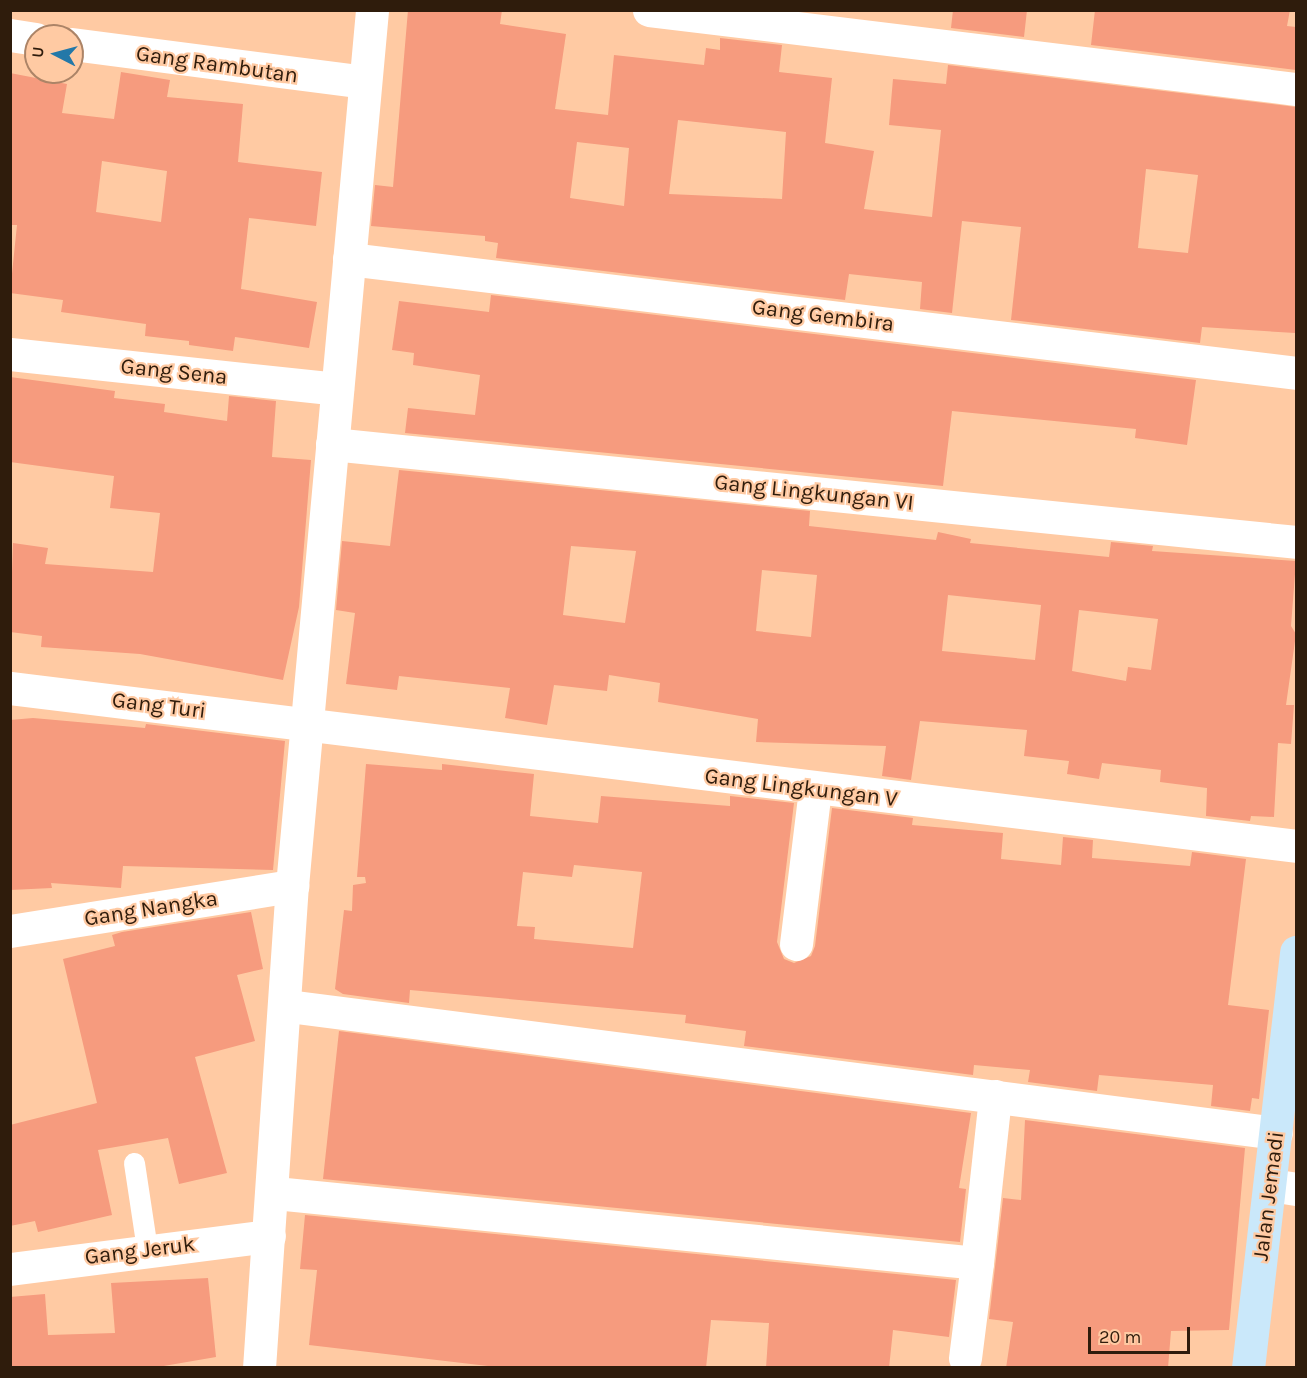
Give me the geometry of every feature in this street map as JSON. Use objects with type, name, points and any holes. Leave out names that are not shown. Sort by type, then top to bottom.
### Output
[{"type":"street","points":[[259,1368],[269,1236],[275,1193],[288,1006],[292,886],[363,82],[372,10]]},
{"type":"street","points":[[649,10],[1296,89]]},
{"type":"street","name":"Gang Rambutan","points":[[84,46],[363,82]]},
{"type":"street","name":"Gang Gembira","points":[[349,259],[1296,373]]},
{"type":"street","name":"Gang Sena","points":[[10,354],[337,390]]},
{"type":"street","name":"Gang Lingkungan VI","points":[[332,444],[1296,542]]},
{"type":"street","name":"Gang Turi","points":[[10,688],[307,723]]},
{"type":"street","name":"Gang Lingkungan V","points":[[307,723],[815,790],[1296,846]]},
{"type":"street","points":[[796,944],[815,790]]},
{"type":"street","name":"Gang Nangka","points":[[10,931],[292,886]]},
{"type":"street","name":"Jalan Jemadi","points":[[1248,1368],[1284,1187],[1276,1133],[1296,952]]},
{"type":"street","points":[[288,1006],[1276,1133]]},
{"type":"street","points":[[965,1358],[995,1096]]},
{"type":"street","points":[[275,1193],[976,1263]]},
{"type":"street","name":"Gang Jeruk","points":[[10,1269],[269,1236]]},
{"type":"lane","points":[[134,1163],[147,1250]]},
{"type":"building","points":[[408,10],[502,10],[500,24],[566,34],[555,109],[608,115],[614,55],[704,65],[706,48],[720,50],[720,38],[782,45],[779,72],[832,78],[825,143],[874,151],[864,209],[932,217],[941,130],[889,125],[893,79],[946,84],[948,65],[1296,107],[1295,333],[1202,327],[1200,343],[1011,320],[1021,227],[962,221],[952,313],[920,309],[922,282],[849,274],[845,300],[496,258],[498,243],[485,241],[485,236],[371,226],[375,185],[393,187]],"holes":[[[678,120],[786,132],[782,199],[669,194]],[[577,142],[629,148],[624,206],[570,198]],[[1146,169],[1198,175],[1188,253],[1138,248]]]},
{"type":"building","points":[[953,10],[1027,10],[1024,37],[951,28]]},
{"type":"building","points":[[1095,10],[1290,10],[1287,26],[1296,27],[1296,70],[1091,45]]},
{"type":"building","points":[[121,72],[170,80],[167,97],[243,104],[238,162],[322,172],[316,226],[249,218],[241,289],[317,302],[309,348],[235,337],[233,351],[189,345],[189,341],[145,336],[146,324],[61,312],[63,300],[10,293],[17,225],[10,225],[10,73],[24,76],[24,84],[67,84],[62,113],[114,119]],"holes":[[[102,161],[167,171],[161,222],[96,212]]]},
{"type":"building","points":[[491,295],[1196,380],[1187,445],[1135,438],[1136,429],[952,411],[943,486],[405,433],[408,408],[475,415],[480,375],[413,365],[414,353],[392,350],[399,301],[489,312]]},
{"type":"building","points":[[10,377],[115,391],[114,398],[165,404],[164,412],[227,421],[229,396],[276,401],[272,457],[311,460],[299,607],[283,680],[140,654],[41,647],[42,636],[10,632],[13,543],[48,548],[45,564],[153,572],[160,513],[110,508],[114,476],[10,462]]},
{"type":"building","points":[[399,470],[810,511],[809,526],[936,540],[938,532],[971,539],[970,543],[1109,557],[1111,542],[1153,546],[1152,551],[1296,561],[1291,626],[1296,634],[1286,705],[1294,705],[1291,744],[1278,743],[1274,817],[1251,816],[1250,821],[1206,816],[1207,788],[1160,782],[1161,770],[1102,763],[1099,779],[1067,774],[1069,761],[1024,756],[1027,730],[920,721],[911,780],[882,776],[886,746],[756,742],[758,719],[658,702],[660,683],[609,675],[607,691],[554,685],[547,725],[505,718],[510,688],[399,676],[397,690],[346,684],[355,613],[336,610],[342,541],[390,546]],"holes":[[[571,546],[636,551],[625,623],[563,615]],[[762,570],[817,575],[811,637],[756,631]],[[948,595],[1041,605],[1035,660],[942,651]],[[1079,610],[1158,619],[1151,670],[1128,667],[1126,681],[1072,671]]]},
{"type":"building","points":[[33,718],[145,728],[146,724],[285,741],[273,870],[123,866],[121,888],[51,883],[52,888],[10,890],[10,720]]},
{"type":"building","points":[[366,764],[442,770],[442,764],[534,774],[530,816],[598,823],[601,796],[730,806],[730,796],[794,803],[777,942],[784,959],[794,963],[811,956],[815,946],[832,808],[913,818],[912,825],[1003,833],[1001,859],[1061,865],[1063,837],[1093,840],[1092,858],[1190,866],[1192,852],[1246,859],[1228,1005],[1269,1010],[1259,1099],[1252,1098],[1250,1111],[1211,1106],[1213,1085],[1099,1075],[1097,1091],[1028,1082],[1030,1070],[974,1065],[973,1075],[744,1046],[746,1031],[685,1023],[686,1015],[410,990],[409,1003],[343,994],[335,989],[344,910],[352,911],[353,885],[366,883],[365,877],[357,877]],"holes":[[[574,865],[642,872],[633,948],[534,939],[535,927],[517,926],[523,872],[572,877]]]},
{"type":"building","points":[[251,912],[263,969],[237,975],[255,1041],[195,1057],[227,1173],[179,1184],[168,1138],[98,1150],[112,1215],[38,1232],[35,1221],[10,1226],[10,1125],[97,1103],[63,959],[115,946],[112,935],[122,932]]},
{"type":"building","points":[[339,1031],[971,1113],[959,1188],[966,1189],[960,1242],[323,1179]]},
{"type":"building","points":[[1025,1120],[1245,1148],[1229,1330],[1171,1331],[1168,1368],[1006,1368],[1013,1322],[989,1319],[1003,1198],[1021,1200]]},
{"type":"building","points":[[305,1215],[956,1280],[949,1337],[893,1330],[889,1368],[766,1368],[769,1323],[711,1320],[706,1368],[505,1368],[309,1345],[317,1270],[300,1269]]},
{"type":"building","points":[[208,1278],[216,1357],[152,1368],[12,1368],[10,1297],[45,1294],[48,1335],[115,1333],[111,1283]]}]
